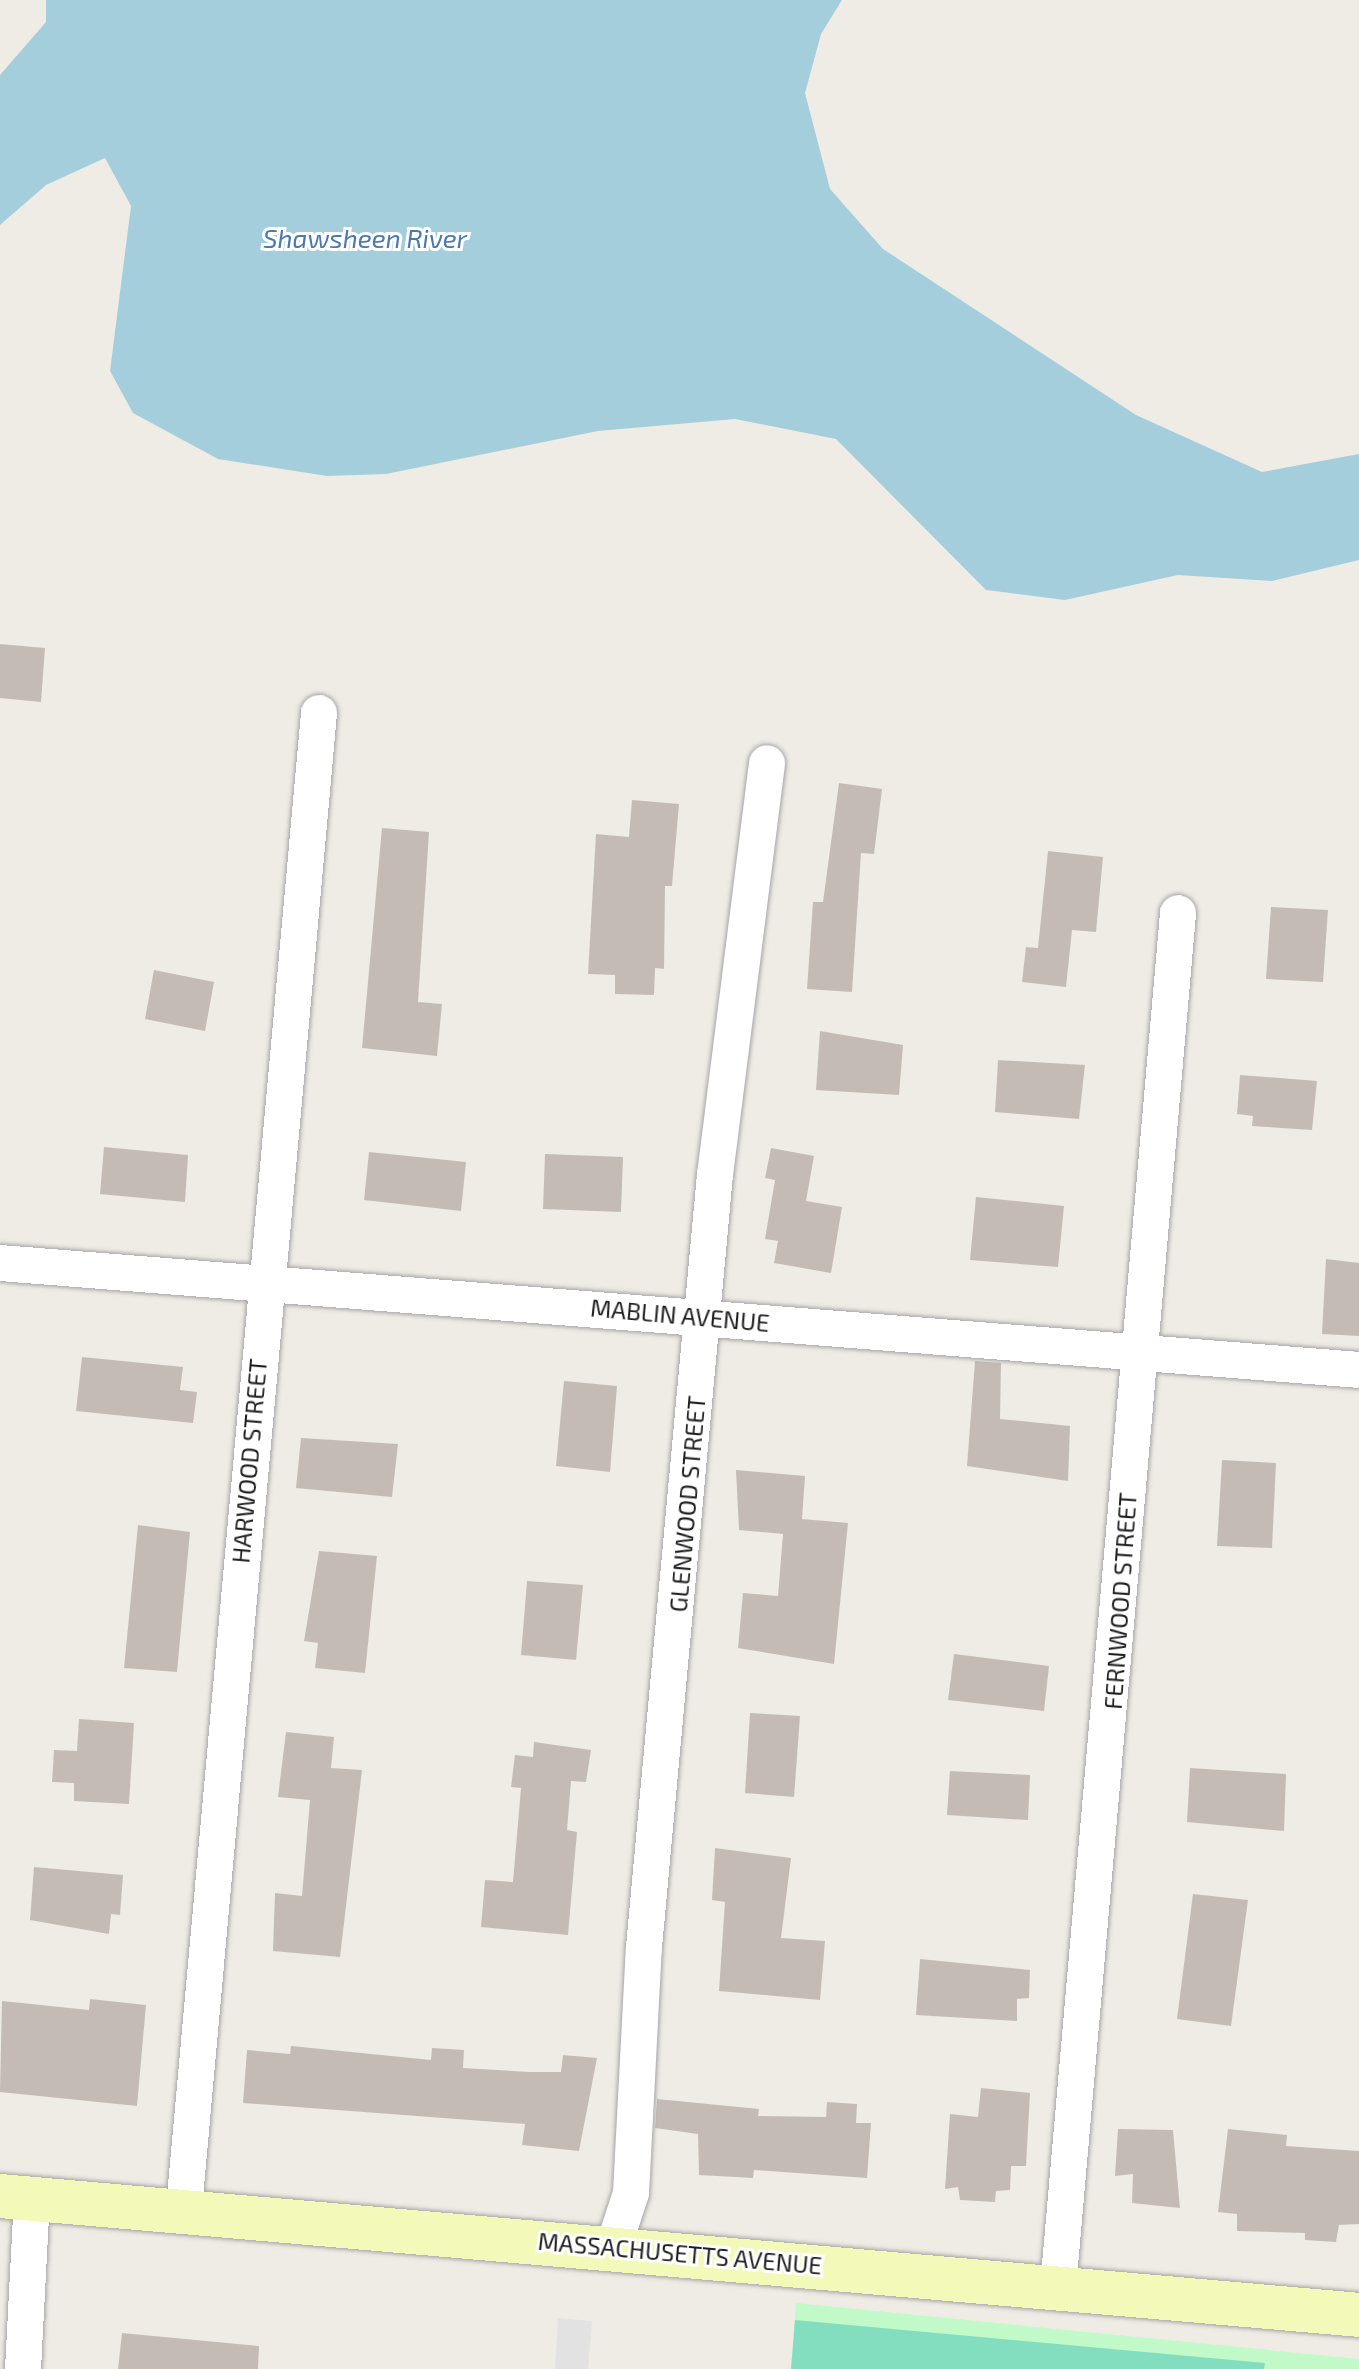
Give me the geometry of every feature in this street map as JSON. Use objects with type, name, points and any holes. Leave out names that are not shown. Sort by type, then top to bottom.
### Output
[{"type":"main road","name":"MASSACHUSETTS AVENUE","points":[[16,2197],[184,2208],[614,2245],[1359,2315]]},
{"type":"street","name":"HARWOOD STREET","points":[[184,2208],[319,713]]},
{"type":"street","name":"GLENWOOD STREET","points":[[614,2245],[631,2193],[644,1947],[703,1318],[767,763]]},
{"type":"street","name":"FERNWOOD STREET","points":[[1058,2288],[1103,1827],[1138,1349],[1178,913]]},
{"type":"street","name":"MABLIN AVENUE","points":[[0,1263],[266,1288],[422,1292],[703,1318],[1138,1349],[1359,1370]]},
{"type":"street","points":[[16,2197],[23,2369]]},
{"type":"green space","points":[[796,2303],[1359,2359],[1359,2369],[791,2369]]},
{"type":"green space","points":[[795,2320],[1265,2363],[1264,2369],[791,2369]]},
{"type":"shaded area","points":[[558,2318],[592,2321],[588,2369],[555,2369]]},
{"type":"water","name":"Shawsheen River","points":[[46,0],[842,0],[821,34],[805,93],[830,189],[883,249],[1136,415],[1262,472],[1359,454],[1359,560],[1272,581],[1178,575],[1065,600],[986,590],[836,439],[735,419],[598,431],[386,474],[327,476],[218,459],[133,413],[110,371],[131,206],[105,158],[46,185],[0,225],[0,75],[46,22]]},
{"type":"building","points":[[0,644],[45,648],[41,702],[0,698]]},
{"type":"building","points":[[839,783],[882,789],[874,854],[861,853],[852,992],[807,989],[813,902],[823,902]]},
{"type":"building","points":[[632,800],[679,804],[672,886],[665,886],[664,969],[655,968],[654,995],[615,994],[615,975],[588,974],[596,834],[629,837]]},
{"type":"building","points":[[382,828],[429,832],[418,1002],[442,1004],[437,1056],[362,1048]]},
{"type":"building","points":[[1048,851],[1103,857],[1096,932],[1072,930],[1066,987],[1022,982],[1026,947],[1038,948]]},
{"type":"building","points":[[1271,907],[1328,910],[1323,982],[1266,979]]},
{"type":"building","points":[[154,970],[214,982],[205,1031],[145,1019]]},
{"type":"building","points":[[820,1031],[903,1045],[899,1095],[816,1090]]},
{"type":"building","points":[[998,1060],[1085,1065],[1079,1119],[995,1112]]},
{"type":"building","points":[[1240,1075],[1317,1081],[1312,1130],[1252,1126],[1253,1116],[1237,1114]]},
{"type":"building","points":[[104,1147],[188,1155],[185,1202],[100,1194]]},
{"type":"building","points":[[771,1148],[814,1156],[806,1201],[842,1207],[831,1273],[774,1263],[778,1241],[765,1239],[775,1180],[765,1178]]},
{"type":"building","points":[[369,1152],[466,1162],[461,1211],[364,1200]]},
{"type":"building","points":[[545,1154],[623,1157],[621,1212],[543,1209]]},
{"type":"building","points":[[976,1197],[1064,1206],[1058,1267],[970,1260]]},
{"type":"building","points":[[1326,1259],[1359,1263],[1359,1336],[1322,1334]]},
{"type":"building","points":[[82,1357],[183,1367],[180,1390],[197,1392],[193,1423],[76,1411]]},
{"type":"building","points":[[975,1361],[1001,1363],[1000,1419],[1070,1426],[1068,1481],[967,1466]]},
{"type":"building","points":[[564,1381],[617,1386],[610,1472],[556,1466]]},
{"type":"building","points":[[301,1438],[398,1444],[392,1497],[296,1488]]},
{"type":"building","points":[[1222,1460],[1276,1463],[1272,1548],[1217,1546]]},
{"type":"building","points":[[736,1470],[805,1476],[802,1519],[848,1523],[834,1664],[738,1648],[743,1593],[778,1596],[783,1534],[739,1530]]},
{"type":"building","points":[[138,1525],[190,1532],[177,1672],[124,1668]]},
{"type":"building","points":[[319,1551],[377,1556],[365,1673],[315,1668],[318,1643],[304,1641]]},
{"type":"building","points":[[527,1581],[583,1585],[576,1660],[521,1655]]},
{"type":"building","points":[[954,1654],[1049,1666],[1044,1711],[948,1700]]},
{"type":"building","points":[[750,1713],[800,1716],[794,1797],[745,1793]]},
{"type":"building","points":[[79,1719],[134,1723],[129,1804],[74,1801],[74,1783],[52,1782],[54,1750],[77,1751]]},
{"type":"building","points":[[286,1732],[334,1737],[331,1768],[362,1770],[340,1957],[273,1951],[275,1893],[302,1896],[310,1800],[278,1797]]},
{"type":"building","points":[[534,1742],[591,1750],[586,1782],[571,1781],[567,1830],[577,1832],[568,1935],[481,1927],[485,1880],[513,1882],[521,1788],[511,1787],[515,1755],[533,1757]]},
{"type":"building","points":[[1190,1768],[1286,1774],[1284,1831],[1187,1822]]},
{"type":"building","points":[[950,1771],[1030,1775],[1028,1820],[947,1815]]},
{"type":"building","points":[[715,1848],[791,1858],[781,1938],[825,1941],[820,2000],[719,1991],[725,1902],[712,1900]]},
{"type":"building","points":[[34,1867],[123,1875],[120,1915],[111,1914],[109,1934],[30,1920]]},
{"type":"building","points":[[1193,1894],[1248,1900],[1231,2026],[1177,2019]]},
{"type":"building","points":[[920,1959],[1030,1970],[1029,1998],[1017,1999],[1017,2021],[916,2015]]},
{"type":"building","points":[[90,1999],[146,2005],[137,2106],[0,2092],[2,2001],[89,2010]]},
{"type":"building","points":[[291,2046],[431,2060],[432,2048],[464,2050],[463,2068],[530,2072],[561,2072],[563,2055],[597,2058],[579,2151],[522,2145],[525,2124],[243,2103],[247,2050],[290,2054]]},
{"type":"building","points":[[981,2088],[1030,2093],[1026,2166],[1011,2166],[1010,2190],[996,2191],[995,2202],[960,2200],[958,2187],[945,2189],[950,2114],[978,2117]]},
{"type":"building","points":[[657,2099],[759,2109],[758,2116],[826,2117],[827,2102],[857,2104],[856,2123],[871,2123],[867,2178],[754,2170],[753,2178],[699,2175],[698,2134],[655,2128]]},
{"type":"building","points":[[1118,2129],[1173,2130],[1180,2208],[1132,2203],[1133,2174],[1115,2176]]},
{"type":"building","points":[[1228,2129],[1287,2135],[1286,2146],[1359,2151],[1359,2224],[1339,2225],[1336,2242],[1305,2240],[1305,2233],[1237,2231],[1237,2214],[1218,2212]]},
{"type":"building","points":[[122,2333],[259,2346],[258,2369],[118,2369]]}]
